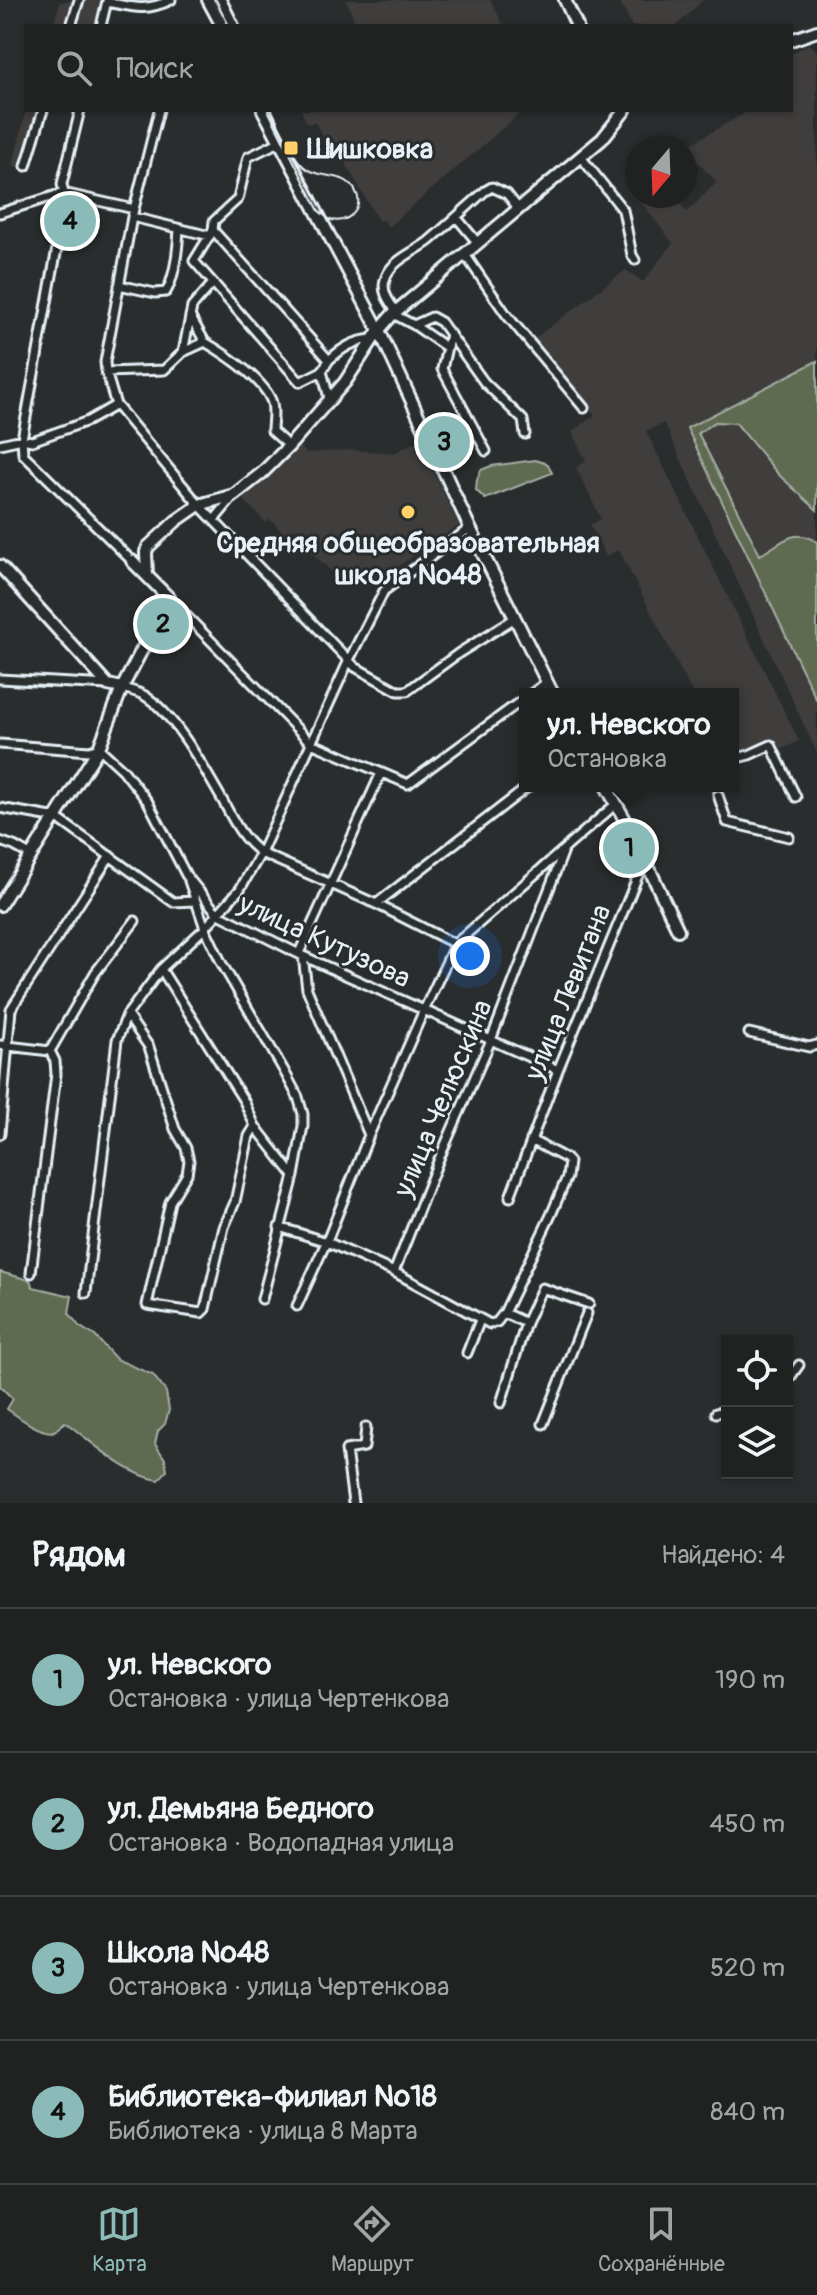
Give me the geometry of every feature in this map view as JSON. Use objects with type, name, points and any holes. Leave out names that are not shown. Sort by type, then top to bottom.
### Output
[{"type":"street","points":[[72,24],[79,0]]},
{"type":"street","points":[[101,24],[107,1],[146,9],[171,0]]},
{"type":"street","points":[[208,0],[221,24]]},
{"type":"street","points":[[220,0],[232,24]]},
{"type":"street","points":[[565,0],[576,24]]},
{"type":"street","points":[[793,39],[817,31]]},
{"type":"street","points":[[26,166],[42,112]]},
{"type":"street","points":[[80,112],[62,184],[65,199],[62,221],[22,439],[23,454],[311,743],[408,784],[519,702]]},
{"type":"street","points":[[158,112],[133,213],[105,362],[116,405],[199,505],[355,667],[398,691],[407,691],[515,618]]},
{"type":"street","points":[[264,112],[550,688]]},
{"type":"street","points":[[214,520],[234,495],[289,446],[345,382],[376,335],[395,313],[602,139],[623,112]]},
{"type":"street","points":[[279,142],[248,157],[238,199],[214,221],[212,233],[194,261],[300,382],[322,371],[329,360],[352,344],[376,335]]},
{"type":"street","points":[[581,157],[623,210],[635,260]]},
{"type":"street","points":[[447,348],[395,313],[386,297],[386,275],[492,187],[507,194],[518,208]]},
{"type":"street","points":[[0,213],[63,193],[179,229],[212,233],[329,360]]},
{"type":"street","points":[[457,218],[477,242]]},
{"type":"street","points":[[119,285],[155,293],[166,292],[171,282],[179,229]]},
{"type":"street","points":[[464,253],[506,314],[584,408]]},
{"type":"street","points":[[183,352],[192,307],[213,283]]},
{"type":"street","points":[[190,316],[205,342],[234,360],[265,391],[273,408],[272,431],[289,446]]},
{"type":"street","points":[[414,325],[432,317],[441,322],[484,382],[523,420],[525,434]]},
{"type":"street","points":[[450,334],[442,369],[486,451]]},
{"type":"street","points":[[106,372],[164,370],[183,352],[205,342]]},
{"type":"street","points":[[322,371],[329,398]]},
{"type":"street","points":[[0,444],[22,439],[32,441],[88,421],[116,405]]},
{"type":"street","points":[[147,576],[148,547],[199,505],[234,495]]},
{"type":"street","points":[[86,1293],[117,1040],[127,1015],[161,969],[205,928],[240,889],[261,853],[384,591],[470,528]]},
{"type":"street","points":[[0,566],[108,685]]},
{"type":"street","points":[[0,905],[99,748],[122,688],[169,598]]},
{"type":"street","points":[[0,679],[108,685],[144,695],[160,708],[196,755],[241,833],[252,846],[455,944]]},
{"type":"street","points":[[539,688],[547,682]]},
{"type":"street","points":[[0,744],[89,751],[99,748]]},
{"type":"street","points":[[739,758],[771,745],[796,797]]},
{"type":"street","name":"улица Кутузова","points":[[99,748],[123,770],[148,802],[186,875],[217,913],[558,1070]]},
{"type":"street","points":[[369,1135],[307,989],[301,954],[381,773]]},
{"type":"street","points":[[376,904],[521,792]]},
{"type":"street","points":[[610,792],[678,930]]},
{"type":"street","points":[[718,795],[727,822],[789,837]]},
{"type":"street","points":[[297,1306],[327,1242],[369,1135],[455,944],[617,803]]},
{"type":"street","points":[[0,808],[57,818],[173,902],[195,901]]},
{"type":"street","points":[[0,841],[32,856]]},
{"type":"street","name":"улица Челюскина","points":[[394,1272],[491,1040],[564,851]]},
{"type":"street","points":[[0,1134],[4,1046],[11,1009],[110,856]]},
{"type":"street","name":"улица Левитана","points":[[510,1197],[558,1070],[644,861]]},
{"type":"street","points":[[186,875],[222,964],[298,1097],[303,1114],[294,1176],[262,1299]]},
{"type":"street","points":[[50,1051],[95,973],[135,921]]},
{"type":"street","points":[[161,969],[244,1101],[255,1126],[294,1176]]},
{"type":"street","points":[[127,1015],[149,1047],[175,1129],[186,1148],[189,1161],[187,1174],[170,1202],[147,1305],[201,1313],[205,1309],[224,1227],[235,1202],[249,1136],[255,1126]]},
{"type":"street","points":[[749,1033],[809,1047],[817,1045]]},
{"type":"street","points":[[4,1046],[50,1051]]},
{"type":"street","points":[[31,1273],[56,1074],[50,1051]]},
{"type":"street","points":[[279,1227],[327,1242],[394,1272],[480,1320],[490,1324],[497,1322],[539,1241],[567,1177],[569,1162],[531,1140]]},
{"type":"street","points":[[501,1403],[526,1323],[542,1288],[589,1304]]},
{"type":"street","points":[[504,1313],[526,1323]]},
{"type":"street","points":[[543,1424],[587,1313]]},
{"type":"street","points":[[467,1353],[480,1320]]},
{"type":"street","points":[[793,1374],[799,1365]]},
{"type":"street","points":[[716,1413],[721,1412]]},
{"type":"street","points":[[353,1503],[346,1450],[364,1447],[366,1427]]},
{"type":"shaded area","points":[[105,0],[99,24],[54,24],[60,2]]},
{"type":"shaded area","points":[[345,0],[490,0],[503,24],[356,24]]},
{"type":"shaded area","points":[[619,0],[703,0],[678,24],[631,24]]},
{"type":"shaded area","points":[[809,44],[817,51],[817,753],[664,423],[646,431],[799,741],[764,758],[756,745],[739,752],[739,688],[690,688],[619,550],[606,556],[590,525],[601,519],[576,468],[586,461],[572,432],[595,415],[531,341],[626,270],[643,282],[673,243],[646,208],[684,208],[687,212],[697,208],[697,202],[717,182],[697,161],[697,141],[747,112],[793,112],[793,53]]},
{"type":"shaded area","points":[[26,112],[50,112],[27,170],[13,165]]},
{"type":"shaded area","points":[[302,112],[522,112],[388,227],[384,220],[378,220],[343,159],[336,162],[315,122],[307,124]]},
{"type":"shaded area","points":[[295,441],[306,453],[352,450],[395,453],[416,441],[459,525],[371,585],[347,579],[344,583],[304,546],[308,542],[295,528],[286,536],[270,519],[266,523],[239,495]]},
{"type":"green space","points":[[817,361],[817,510],[778,474],[736,423],[715,422],[698,433],[760,555],[794,536],[817,542],[817,701],[687,428]]},
{"type":"green space","points":[[535,460],[548,464],[552,473],[485,499],[476,490],[481,470]]},
{"type":"green space","points":[[0,1272],[30,1280],[33,1287],[72,1296],[69,1313],[79,1326],[95,1336],[116,1359],[153,1375],[166,1392],[169,1410],[155,1444],[165,1459],[167,1470],[159,1480],[122,1465],[65,1422],[55,1431],[44,1431],[7,1409],[13,1399],[0,1386]]},
{"type":"tram line","points":[[216,0],[228,24]]},
{"type":"tram line","points":[[269,112],[319,211],[335,221],[347,218],[358,204],[352,185],[341,178],[314,172],[301,164],[273,112]]},
{"type":"place","name":"Шишковка","points":[[291,148]]},
{"type":"place","name":"Библиотека-филиал №18","points":[[70,221]]},
{"type":"place","name":"Школа №48","points":[[444,442]]},
{"type":"place","name":"Средняя общеобразовательная школа №48","points":[[408,512]]},
{"type":"place","name":"ул. Демьяна Бедного","points":[[163,624]]},
{"type":"place","name":"ул. Невского","points":[[629,848]]}]
